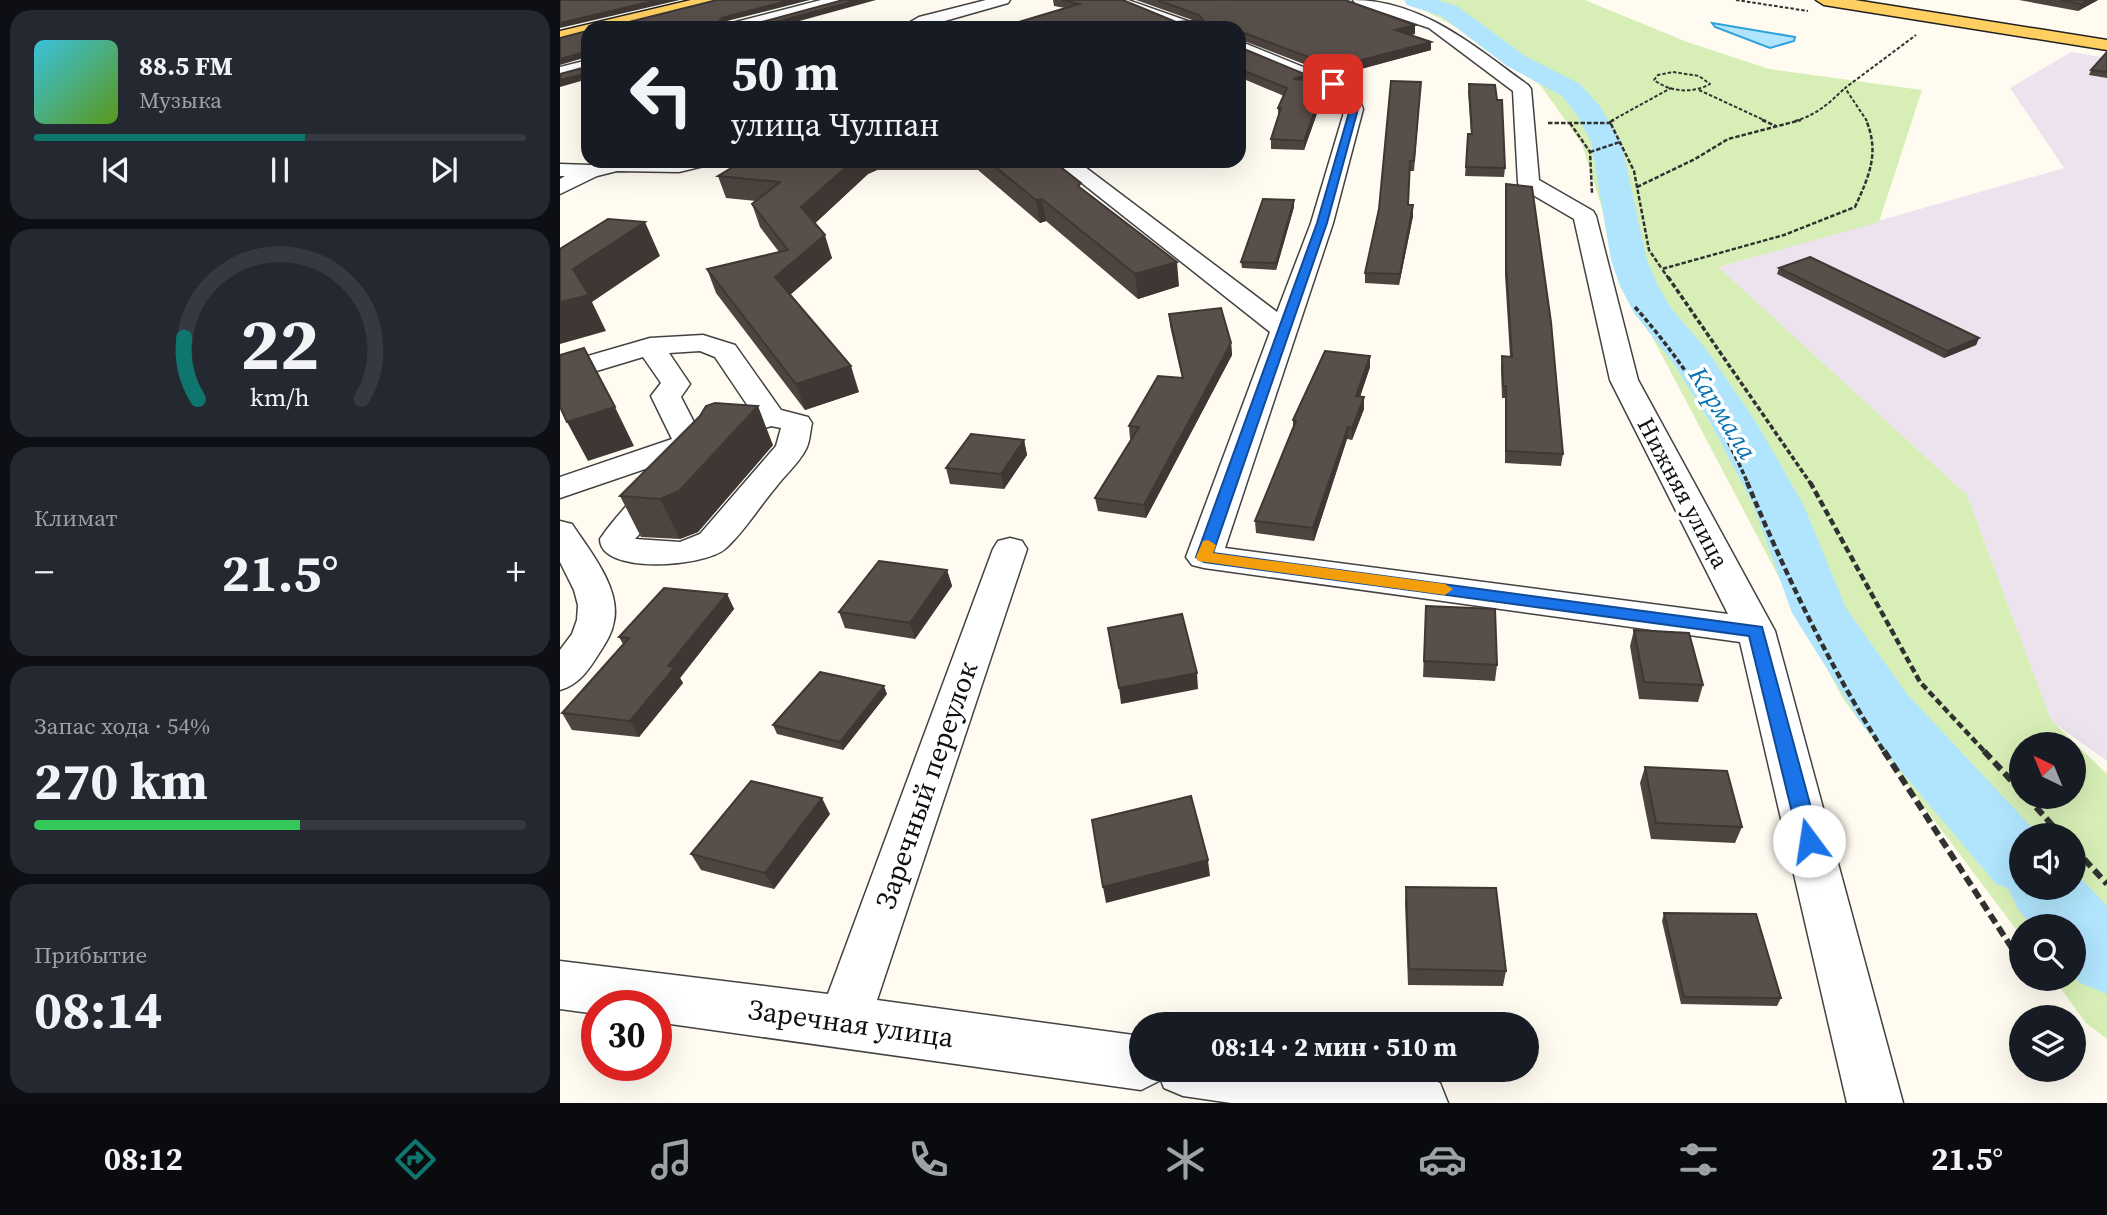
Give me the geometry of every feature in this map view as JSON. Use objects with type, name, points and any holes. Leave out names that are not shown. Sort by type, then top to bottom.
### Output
[{"type":"main road","points":[[623,21],[711,0]]},
{"type":"main road","points":[[1825,0],[2107,45]]},
{"type":"main road","points":[[560,36],[581,31]]},
{"type":"street","points":[[757,21],[838,0]]},
{"type":"street","points":[[921,21],[1003,0]]},
{"type":"street","points":[[1114,0],[1173,21]]},
{"type":"street","name":"Нижняя улица","points":[[1360,0],[1434,25],[1522,89],[1529,183],[1585,216],[1624,380],[1756,631],[1875,1103]]},
{"type":"street","points":[[1246,49],[1349,92],[1354,109],[1322,223],[1204,557],[1756,631]]},
{"type":"street","points":[[560,72],[581,67]]},
{"type":"street","points":[[560,170],[590,171],[604,168]]},
{"type":"street","points":[[1073,168],[1285,331]]},
{"type":"street","points":[[560,188],[590,171]]},
{"type":"street","points":[[560,373],[650,346],[702,343],[725,351],[770,416]]},
{"type":"street","points":[[650,346],[676,384],[666,396],[690,444]]},
{"type":"street","points":[[560,488],[770,416],[797,423],[792,448],[712,542],[694,552],[681,554],[624,549],[617,544],[622,531],[704,447],[699,443],[690,444]]},
{"type":"street","points":[[560,532],[598,602],[598,619],[591,639],[560,676]]},
{"type":"street","name":"Заречный переулок","points":[[844,1021],[1010,550]]},
{"type":"street","name":"Заречная улица","points":[[560,985],[1129,1061]]},
{"type":"street","points":[[1274,1082],[1420,1103]]},
{"type":"path","points":[[1637,187],[1695,159],[1728,139],[1811,117],[1926,27]]},
{"type":"path","points":[[1665,73],[1682,73],[1709,81],[1707,87],[1699,89],[1671,88],[1656,83],[1655,77],[1665,73]]},
{"type":"path","points":[[1593,197],[1590,185],[1590,152],[1572,123],[1608,123],[1671,88]]},
{"type":"path","points":[[1662,269],[1784,235],[1855,207],[1873,166],[1870,124],[1860,104],[1845,88]]},
{"type":"path","points":[[1699,89],[1776,126]]},
{"type":"path","points":[[1608,123],[1634,171],[1649,250],[1808,478],[1920,682],[2009,779]]},
{"type":"path","points":[[1590,152],[1619,142]]},
{"type":"path","points":[[1627,299],[1664,340],[1697,390],[1741,468],[1774,546],[1853,704],[2009,944]]},
{"type":"path","points":[[2038,809],[2050,823]]},
{"type":"path","points":[[2086,861],[2107,884]]},
{"type":"shaded area","points":[[2071,52],[2107,58],[2107,761],[2086,746],[2086,732],[2066,732],[2051,721],[1967,495],[1717,267],[2064,168],[2010,88]]},
{"type":"green space","points":[[1404,0],[1585,0],[1687,42],[1769,69],[1922,90],[1879,222],[1718,267],[1967,495],[2051,720],[2063,732],[2009,732],[2009,809],[2086,809],[2086,754],[2107,774],[2107,1039],[2086,1023],[2086,1005],[2073,1005],[2063,991],[2086,991],[2086,914],[2009,914],[2009,920],[1843,699],[1627,289],[1582,144],[1541,86],[1487,43]]},
{"type":"water","points":[[1712,23],[1795,37],[1794,41],[1770,48],[1715,27]]},
{"type":"building","points":[[560,0],[658,0],[560,23]]},
{"type":"building","points":[[717,0],[791,0],[722,18],[720,21],[633,21]]},
{"type":"building","points":[[843,0],[858,0],[780,21],[765,21]]},
{"type":"building","points":[[1062,0],[1123,0],[1174,21],[1022,21],[1079,4]]},
{"type":"building","points":[[1157,0],[1345,0],[1415,25],[1395,30],[1431,42],[1335,67],[1246,34],[1246,21],[1190,21],[1203,20],[1199,15]]},
{"type":"building","points":[[2060,0],[2088,0],[2081,4]]},
{"type":"building","points":[[581,33],[581,53],[560,59],[560,38]]},
{"type":"building","points":[[1246,50],[1307,75],[1293,79],[1325,82],[1304,141],[1271,139],[1281,108],[1278,108],[1287,88],[1246,72]]},
{"type":"building","points":[[2107,52],[2107,72],[2091,70]]},
{"type":"building","points":[[581,68],[581,75],[560,80],[560,74]]},
{"type":"building","points":[[1391,81],[1421,82],[1414,161],[1410,161],[1408,205],[1413,205],[1400,274],[1365,273],[1379,209]]},
{"type":"building","points":[[1469,84],[1495,85],[1497,100],[1502,100],[1505,168],[1466,167],[1468,134],[1472,134]]},
{"type":"building","points":[[731,168],[845,168],[801,207],[825,235],[775,277],[851,366],[796,384],[707,269],[788,250],[752,204],[780,182],[718,176]]},
{"type":"building","points":[[997,168],[1062,168],[1081,183],[1078,186],[1177,262],[1135,274],[1042,199],[1036,200]]},
{"type":"building","points":[[1506,184],[1532,187],[1551,322],[1563,454],[1506,451],[1506,386],[1503,386],[1502,356],[1512,357],[1506,264]]},
{"type":"building","points":[[1263,199],[1294,200],[1276,263],[1241,262]]},
{"type":"building","points":[[608,219],[645,222],[573,269],[589,295],[560,302],[560,249]]},
{"type":"building","points":[[1810,257],[1979,338],[1947,351],[1779,268]]},
{"type":"building","points":[[1221,308],[1231,343],[1144,505],[1095,498],[1139,427],[1129,426],[1158,376],[1183,378],[1169,314]]},
{"type":"building","points":[[584,348],[615,407],[567,422],[560,407],[560,355]]},
{"type":"building","points":[[1325,351],[1370,356],[1356,396],[1364,397],[1352,428],[1348,427],[1313,528],[1255,521],[1296,421],[1293,420]]},
{"type":"building","points":[[715,403],[758,406],[679,491],[660,499],[620,496],[700,416],[706,406]]},
{"type":"building","points":[[971,434],[1024,440],[1001,474],[946,468]]},
{"type":"building","points":[[879,561],[947,570],[910,623],[839,612]]},
{"type":"building","points":[[664,588],[727,594],[668,666],[675,667],[630,721],[562,713],[629,638],[619,637]]},
{"type":"building","points":[[1426,606],[1495,609],[1497,665],[1424,661]]},
{"type":"building","points":[[1182,614],[1197,673],[1119,688],[1108,628]]},
{"type":"building","points":[[1634,630],[1689,633],[1703,685],[1644,682]]},
{"type":"building","points":[[820,672],[884,686],[840,742],[773,725]]},
{"type":"building","points":[[1645,767],[1727,771],[1742,827],[1656,823]]},
{"type":"building","points":[[751,781],[822,798],[765,873],[691,854]]},
{"type":"building","points":[[1191,796],[1208,860],[1103,887],[1092,820]]},
{"type":"building","points":[[1406,887],[1496,888],[1506,971],[1409,969]]},
{"type":"building","points":[[1664,913],[1756,914],[1781,998],[1684,997]]},
{"type":"waterway","name":"Кармала","points":[[1415,0],[1449,11],[1516,61],[1571,90],[1589,111],[1606,142],[1629,260],[1639,286],[1654,313],[1691,358],[1733,422],[1778,504],[1820,613],[1885,710],[2009,850]]},
{"type":"waterway","name":"Кармала","points":[[2055,900],[2107,959]]},
{"type":"slow traffic","points":[[1208,545],[1204,557],[1445,589]]},
{"type":"route","points":[[1333,84],[1349,92],[1354,109],[1322,223],[1204,557],[1756,631],[1809,841]]}]
